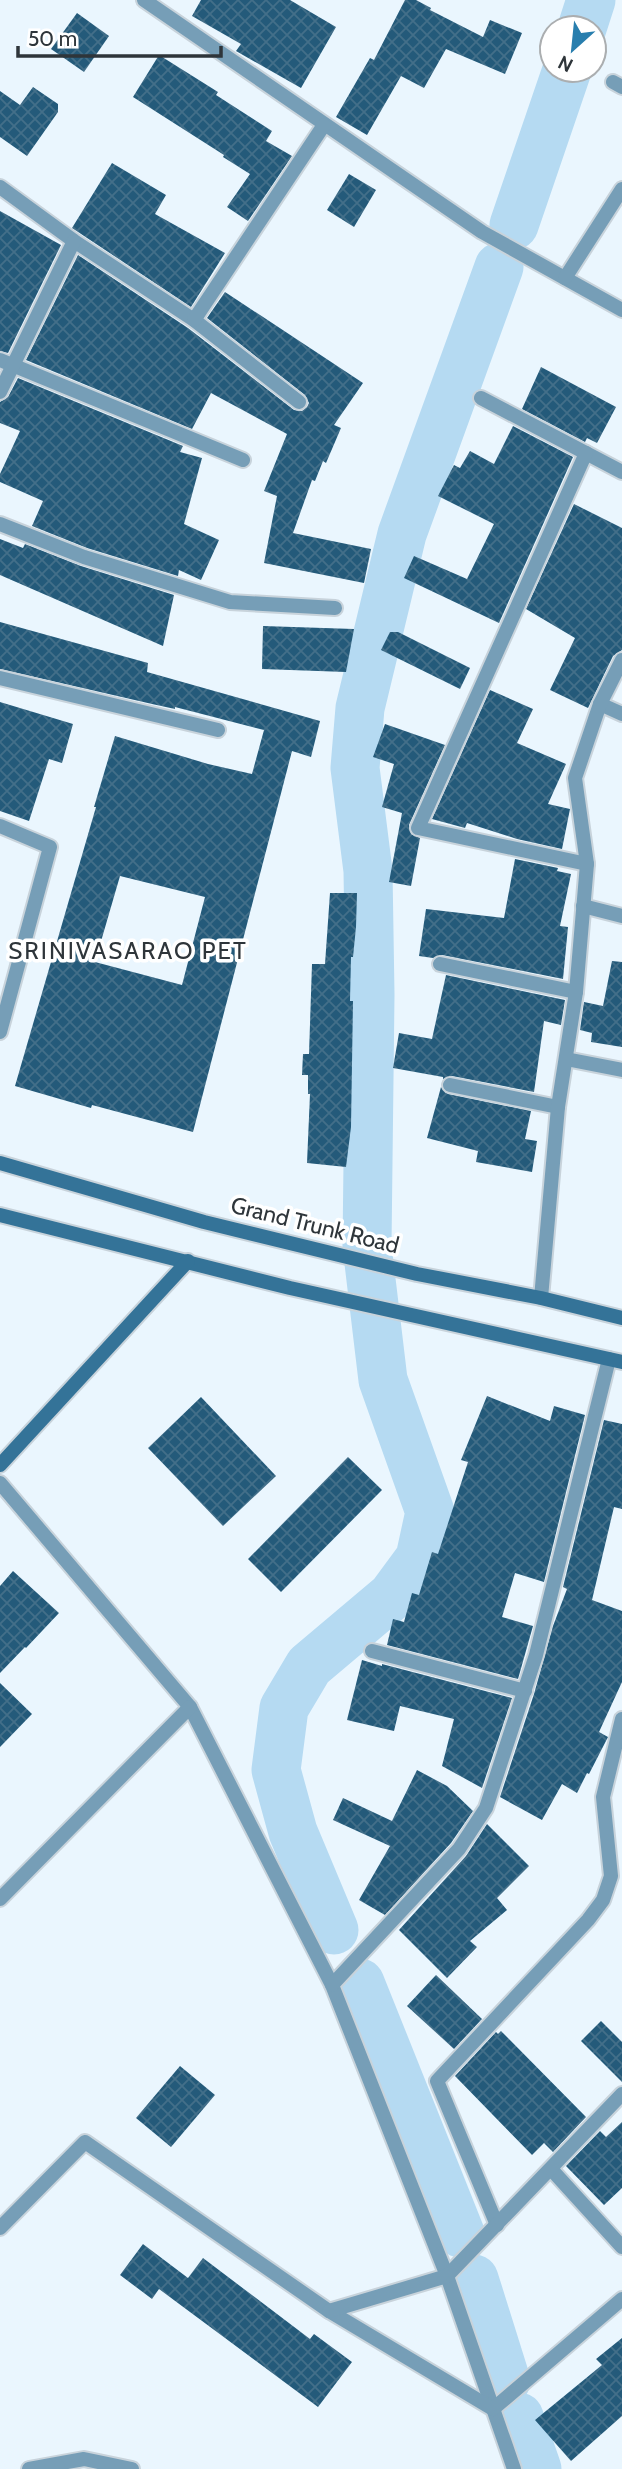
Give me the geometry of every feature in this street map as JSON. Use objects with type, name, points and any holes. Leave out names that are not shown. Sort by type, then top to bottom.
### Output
[{"type":"main road","name":"Grand Trunk Road","points":[[0,1163],[204,1222],[417,1274],[541,1298],[622,1318]]},
{"type":"main road","points":[[0,1215],[290,1287],[616,1361]]},
{"type":"main road","points":[[0,1465],[188,1261]]},
{"type":"street","points":[[144,0],[482,232],[622,310]]},
{"type":"street","points":[[194,320],[324,125]]},
{"type":"street","points":[[0,187],[74,241],[194,320],[299,402]]},
{"type":"street","points":[[565,278],[622,189]]},
{"type":"street","points":[[0,392],[6,362],[74,241]]},
{"type":"street","points":[[6,362],[243,460]]},
{"type":"street","points":[[481,398],[622,472]]},
{"type":"street","points":[[586,453],[418,828],[587,863]]},
{"type":"street","points":[[0,524],[84,557],[230,602],[335,608]]},
{"type":"street","points":[[541,1298],[558,1107],[576,992],[587,863],[575,778],[600,704],[622,660]]},
{"type":"street","points":[[0,678],[218,730]]},
{"type":"street","points":[[600,704],[622,714]]},
{"type":"street","points":[[0,826],[50,847],[0,1032]]},
{"type":"street","points":[[583,906],[622,916]]},
{"type":"street","points":[[440,964],[576,992]]},
{"type":"street","points":[[566,1059],[622,1070]]},
{"type":"street","points":[[450,1085],[558,1107]]},
{"type":"street","points":[[332,1985],[459,1849],[486,1808],[536,1655],[616,1361]]},
{"type":"street","points":[[0,1483],[190,1707],[332,1985],[447,2276],[514,2469]]},
{"type":"street","points":[[372,1651],[525,1691]]},
{"type":"street","points":[[0,1899],[190,1707]]},
{"type":"street","points":[[497,2225],[437,2081],[588,1920],[603,1900],[611,1876],[603,1797],[622,1719]]},
{"type":"street","points":[[329,2311],[447,2276],[622,2094]]},
{"type":"street","points":[[0,2228],[85,2142],[329,2311],[493,2409]]},
{"type":"street","points":[[551,2169],[622,2247]]},
{"type":"street","points":[[493,2409],[622,2299]]},
{"type":"street","points":[[29,2469],[83,2459],[132,2469]]},
{"type":"building","points":[[201,0],[290,0],[336,27],[301,88],[236,51],[241,44],[192,16]]},
{"type":"building","points":[[405,0],[416,0],[483,37],[490,20],[522,33],[505,74],[446,49],[424,88],[401,76],[367,135],[336,117],[370,58],[374,60]]},
{"type":"building","points":[[77,13],[109,36],[84,72],[51,49]]},
{"type":"building","points":[[159,55],[218,92],[216,95],[272,131],[266,141],[292,156],[248,221],[227,207],[250,174],[133,97]]},
{"type":"building","points":[[33,87],[58,104],[58,112],[27,156],[0,137],[0,91],[20,105]]},
{"type":"building","points":[[112,163],[166,195],[155,214],[225,253],[191,307],[72,228]]},
{"type":"building","points":[[349,174],[376,190],[354,227],[327,210]]},
{"type":"building","points":[[0,211],[61,245],[8,353],[0,351]]},
{"type":"building","points":[[78,255],[188,328],[294,410],[302,411],[307,407],[309,403],[305,395],[207,318],[225,292],[363,383],[334,425],[341,428],[326,463],[323,461],[315,481],[312,480],[293,533],[371,549],[364,583],[264,563],[277,496],[264,491],[287,434],[211,393],[192,429],[26,360]]},
{"type":"building","points":[[541,367],[616,407],[597,443],[587,438],[585,442],[522,409]]},
{"type":"building","points":[[18,378],[183,446],[180,452],[202,458],[184,524],[219,540],[201,580],[179,570],[178,576],[87,548],[32,526],[43,501],[0,482],[0,474],[20,431],[0,423],[0,402],[8,397]]},
{"type":"building","points":[[513,426],[573,457],[499,623],[404,578],[414,556],[467,579],[494,524],[438,496],[454,465],[460,468],[470,451],[494,464]]},
{"type":"building","points":[[574,504],[622,528],[622,650],[613,656],[588,708],[550,690],[575,638],[526,609]]},
{"type":"building","points":[[0,539],[23,548],[25,544],[81,566],[174,595],[163,646],[0,575]]},
{"type":"building","points":[[0,622],[148,663],[147,672],[320,721],[311,757],[292,751],[193,1132],[92,1105],[91,1108],[15,1086],[115,736],[208,764],[252,774],[264,730],[175,707],[0,669]],"holes":[[[120,876],[205,897],[182,985],[95,962]]]},
{"type":"building","points":[[263,626],[354,629],[346,672],[262,669]]},
{"type":"building","points":[[390,632],[398,632],[470,668],[460,689],[381,650]]},
{"type":"building","points":[[490,690],[533,709],[517,743],[566,764],[548,804],[570,809],[562,849],[517,839],[467,823],[465,828],[432,819]]},
{"type":"building","points":[[0,702],[73,724],[62,763],[49,759],[29,821],[0,811]]},
{"type":"building","points":[[385,724],[445,745],[409,825],[411,834],[420,838],[411,886],[389,882],[402,813],[382,807],[394,764],[373,757]]},
{"type":"building","points":[[515,859],[558,868],[557,871],[571,874],[560,926],[568,927],[563,979],[442,955],[433,958],[419,956],[426,909],[504,918]]},
{"type":"building","points":[[330,893],[357,893],[356,927],[351,957],[351,1127],[346,1167],[307,1163],[310,1094],[308,1075],[302,1075],[303,1054],[309,1054],[312,964],[325,964]]},
{"type":"building","points":[[612,961],[622,962],[622,1047],[591,1042],[592,1033],[580,1030],[584,1002],[603,1006]]},
{"type":"building","points":[[446,975],[565,1000],[561,1025],[544,1021],[534,1092],[452,1076],[443,1079],[393,1068],[399,1033],[432,1039]]},
{"type":"building","points":[[441,1087],[448,1094],[531,1111],[525,1139],[537,1141],[532,1172],[476,1162],[478,1151],[427,1138]]},
{"type":"building","points":[[487,1396],[550,1421],[554,1406],[585,1415],[544,1582],[515,1573],[502,1617],[533,1626],[518,1679],[387,1645],[393,1619],[404,1622],[412,1593],[419,1595],[432,1552],[438,1554],[468,1462],[461,1460]]},
{"type":"building","points":[[201,1397],[276,1476],[223,1526],[148,1448]]},
{"type":"building","points":[[604,1420],[622,1424],[622,1509],[614,1507],[592,1600],[622,1611],[622,1682],[599,1732],[608,1737],[589,1774],[587,1773],[577,1793],[562,1784],[542,1820],[500,1797],[567,1589],[563,1587]]},
{"type":"building","points":[[348,1457],[382,1490],[281,1592],[248,1559]]},
{"type":"building","points":[[13,1571],[59,1613],[0,1673],[0,1586]]},
{"type":"building","points":[[362,1660],[512,1698],[482,1788],[442,1766],[454,1719],[400,1706],[394,1731],[347,1720]]},
{"type":"building","points":[[0,1683],[32,1714],[0,1747]]},
{"type":"building","points":[[417,1770],[447,1786],[473,1811],[451,1843],[385,1915],[359,1900],[390,1846],[333,1820],[343,1798],[392,1821]]},
{"type":"building","points":[[487,1824],[529,1866],[497,1898],[507,1910],[470,1941],[477,1947],[447,1978],[399,1930],[466,1856]]},
{"type":"building","points":[[436,1975],[482,2019],[454,2049],[407,2006]]},
{"type":"building","points":[[601,2021],[622,2042],[622,2082],[581,2041]]},
{"type":"building","points":[[501,2031],[586,2117],[553,2152],[544,2143],[532,2155],[455,2076],[496,2032],[498,2034]]},
{"type":"building","points":[[180,2066],[215,2095],[171,2147],[136,2118]]},
{"type":"building","points":[[622,2122],[622,2188],[604,2205],[566,2166],[600,2131],[606,2137]]},
{"type":"building","points":[[143,2244],[188,2278],[203,2258],[310,2339],[314,2334],[352,2362],[318,2407],[159,2289],[152,2299],[120,2275]]},
{"type":"building","points":[[622,2338],[622,2416],[571,2461],[535,2420],[602,2365],[596,2359]]},
{"type":"waterway","points":[[586,14],[591,0]]},
{"type":"waterway","points":[[514,225],[562,84]]},
{"type":"waterway","points":[[334,1930],[293,1832],[276,1770],[284,1708],[309,1666],[392,1596],[420,1558],[430,1512],[383,1380],[367,1246],[370,995],[368,871],[355,768],[360,708],[402,534],[499,267]]},
{"type":"waterway","points":[[360,1983],[460,2233]]},
{"type":"waterway","points":[[474,2279],[506,2381]]},
{"type":"waterway","points":[[519,2417],[537,2469]]},
{"type":"district","name":"SRINIVASARAO PET","points":[[128,950]]}]
